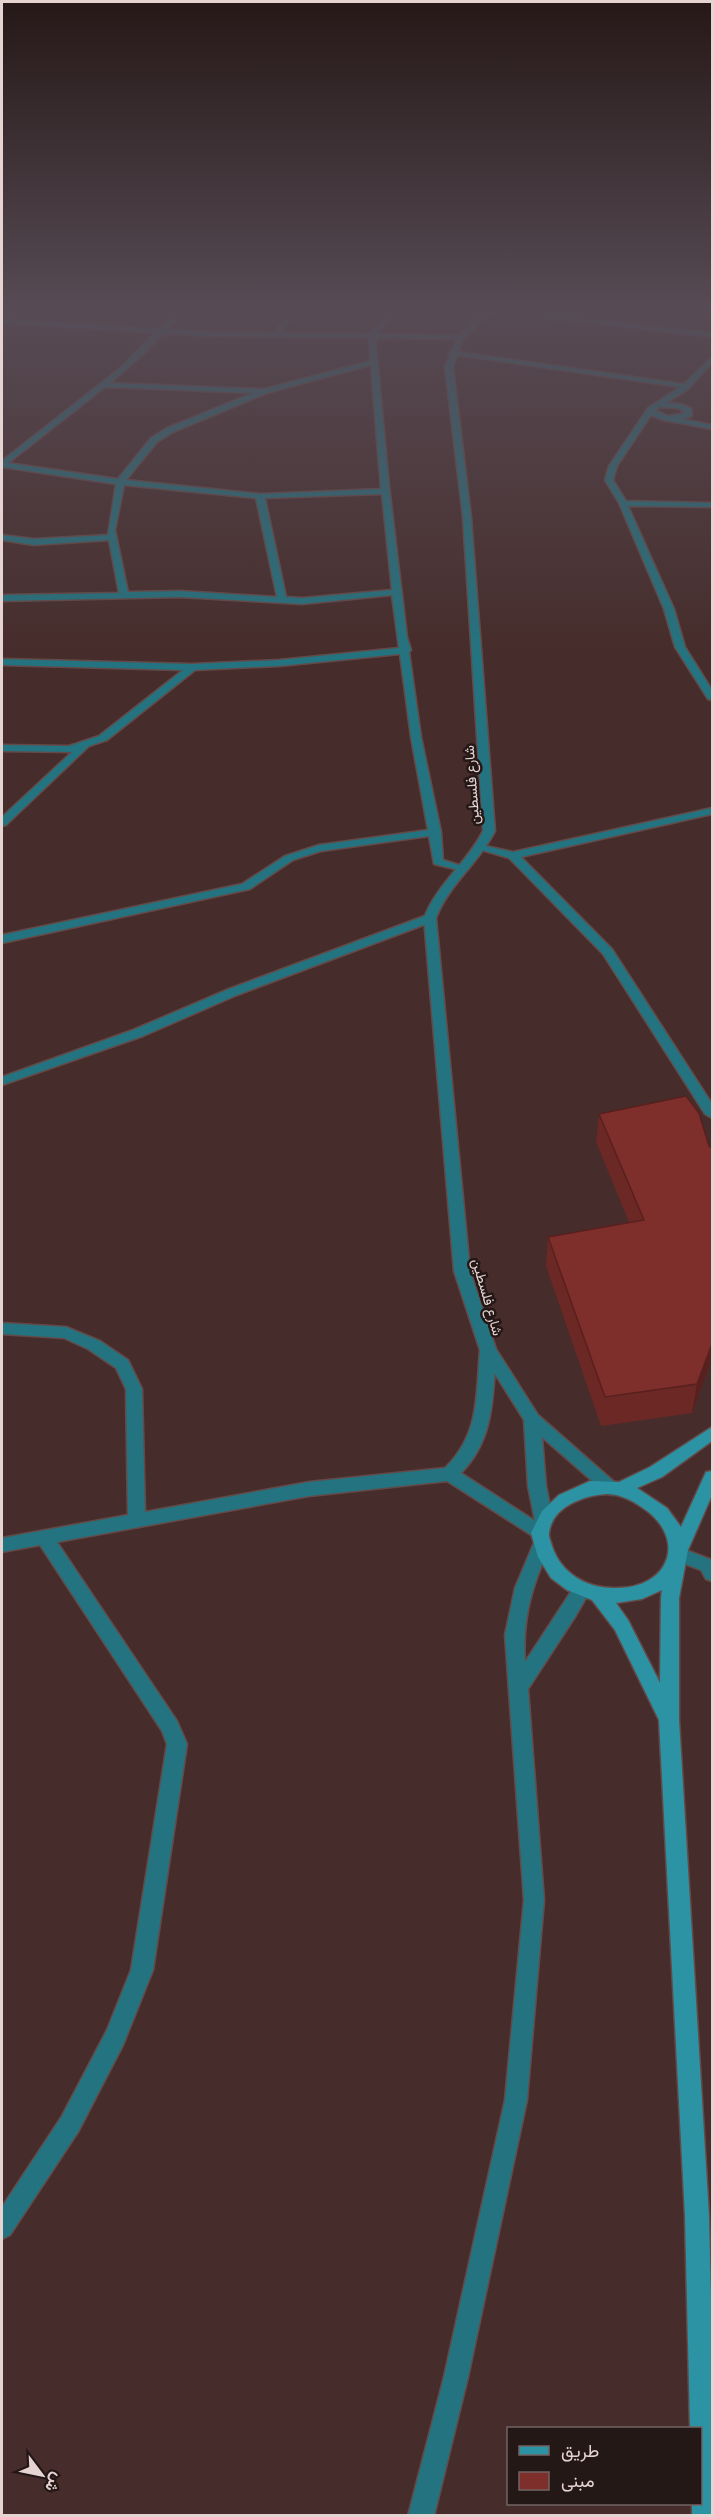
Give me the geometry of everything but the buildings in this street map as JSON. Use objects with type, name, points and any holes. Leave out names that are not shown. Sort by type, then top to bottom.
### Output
[{"type":"main road","points":[[616,1488],[656,1472],[712,1433]]},
{"type":"main road","points":[[590,1592],[624,1596],[647,1590],[665,1577],[677,1557],[693,1514],[712,1477]]},
{"type":"main road","points":[[669,1720],[622,1625],[590,1592],[562,1577],[549,1561],[542,1532],[554,1506],[570,1495],[590,1488],[616,1488],[649,1500],[666,1515],[677,1534],[677,1557],[670,1598],[669,1720],[697,2216],[705,2516]]},
{"type":"street","points":[[2,465],[53,424]]},
{"type":"street","points":[[124,595],[111,537],[120,482],[154,440],[183,424]]},
{"type":"street","points":[[379,424],[396,592],[438,862],[463,868]]},
{"type":"street","name":"شارع فلسطين","points":[[456,424],[467,517],[489,831],[481,849],[434,904],[430,918],[462,1271],[488,1350],[532,1419]]},
{"type":"street","points":[[640,424],[609,475],[609,480],[623,503],[669,609],[680,647],[712,697]]},
{"type":"street","points":[[2,465],[120,482],[260,496],[384,491]]},
{"type":"street","points":[[260,496],[282,601]]},
{"type":"street","points":[[623,503],[712,505]]},
{"type":"street","points":[[2,538],[34,542],[111,537]]},
{"type":"street","points":[[2,598],[180,594],[282,601],[396,592]]},
{"type":"street","points":[[2,662],[192,667],[279,663],[406,650]]},
{"type":"street","points":[[2,748],[70,749],[103,738],[192,667]]},
{"type":"street","points":[[2,823],[87,744]]},
{"type":"street","points":[[481,849],[513,855],[712,811]]},
{"type":"street","points":[[2,939],[246,886],[290,858],[319,848],[435,832]]},
{"type":"street","points":[[513,855],[608,952],[712,1114]]},
{"type":"street","points":[[2,1081],[138,1033],[233,992],[430,918]]},
{"type":"street","points":[[2,1329],[66,1333],[94,1345],[122,1365],[134,1389],[137,1518]]},
{"type":"street","points":[[2,1545],[137,1518],[309,1489],[450,1474],[464,1462],[479,1436],[488,1350]]},
{"type":"street","points":[[532,1419],[616,1488]]},
{"type":"street","points":[[421,2516],[456,2377],[516,2100],[534,1900],[514,1635],[516,1612],[542,1532],[532,1419]]},
{"type":"street","points":[[450,1474],[542,1532]]},
{"type":"street","points":[[2,2227],[70,2124],[115,2037],[142,1970],[177,1744],[170,1727],[44,1536]]},
{"type":"street","points":[[677,1557],[707,1565],[712,1574]]},
{"type":"street","points":[[518,1688],[563,1622],[590,1592]]}]
